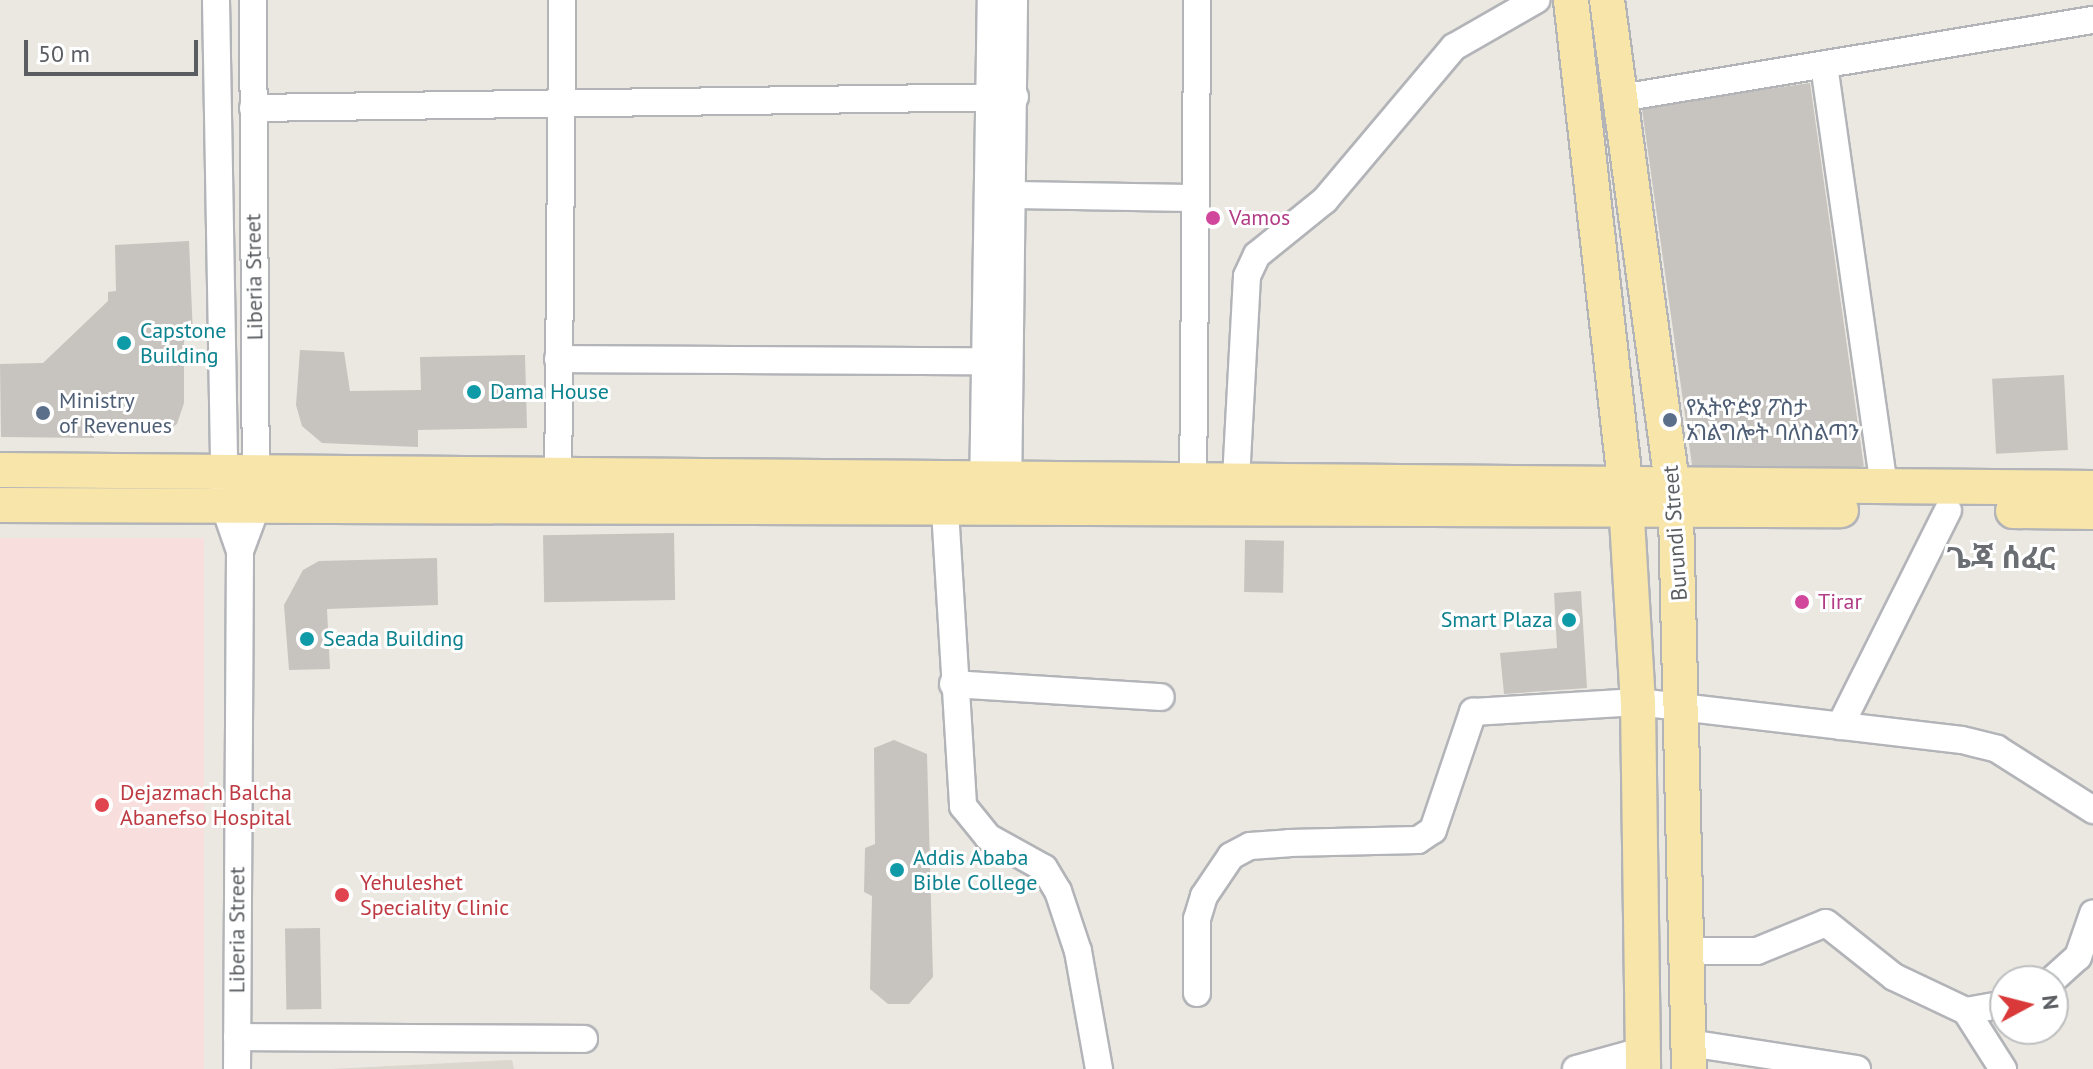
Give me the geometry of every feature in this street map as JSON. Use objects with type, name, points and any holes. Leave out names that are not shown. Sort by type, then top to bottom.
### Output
[{"type":"main road","points":[[1571,0],[1625,499],[1638,702],[1642,1060]]},
{"type":"main road","name":"Burundi Street","points":[[1607,0],[1675,499],[1685,705],[1689,1056]]},
{"type":"main road","points":[[0,470],[240,473],[558,493],[945,510],[996,495]]},
{"type":"main road","points":[[1675,499],[1884,488],[2093,488]]},
{"type":"main road","points":[[0,505],[241,508],[558,493],[1675,499],[1948,510],[2093,512]]},
{"type":"street","name":"Liberia Street","points":[[216,0],[241,508],[237,1069]]},
{"type":"street","name":"Liberia Street","points":[[240,473],[253,108],[253,0]]},
{"type":"street","points":[[558,493],[562,0]]},
{"type":"street","points":[[991,0],[1013,195],[998,361]]},
{"type":"street","points":[[996,495],[1003,97],[1014,0]]},
{"type":"street","points":[[1194,497],[1192,198],[1197,0]]},
{"type":"street","points":[[1235,497],[1247,276],[1257,255],[1325,200],[1454,47],[1536,0]]},
{"type":"street","points":[[1621,98],[2093,20]]},
{"type":"street","points":[[1824,65],[1884,488]]},
{"type":"street","points":[[253,108],[1003,97]]},
{"type":"street","points":[[1013,195],[1192,198]]},
{"type":"street","points":[[558,359],[998,361]]},
{"type":"street","points":[[945,510],[953,684],[963,806],[988,837],[1044,868],[1058,891],[1078,951],[1099,1069]]},
{"type":"street","points":[[1840,726],[1948,510]]},
{"type":"street","points":[[953,684],[1161,697]]},
{"type":"street","points":[[1197,993],[1197,919],[1204,896],[1231,856],[1250,846],[1418,840],[1433,830],[1473,712],[1638,702],[1685,705],[1997,749],[2093,810]]},
{"type":"street","points":[[2069,965],[2078,957],[2093,914]]},
{"type":"street","points":[[1686,951],[1757,951],[1826,923],[1894,977],[1966,1011],[2003,1069]]},
{"type":"street","points":[[1966,1011],[1989,1007]]},
{"type":"street","points":[[237,1037],[584,1039]]},
{"type":"street","points":[[1689,1056],[1857,1069]]},
{"type":"street","points":[[1576,1069],[1642,1060]]},
{"type":"shaded area","name":"Dejazmach Balcha Abanefso Hospital","points":[[0,538],[204,538],[204,1069],[0,1069]]},
{"type":"shaded area","points":[[512,1060],[514,1069],[331,1069]]},
{"type":"building","points":[[1810,83],[1864,466],[1696,490],[1642,107]]},
{"type":"building","name":"Capstone Building","points":[[189,241],[193,335],[184,337],[184,403],[177,424],[164,432],[92,430],[94,438],[1,437],[0,364],[43,363],[108,301],[108,292],[116,291],[115,245]]},
{"type":"building","points":[[300,350],[344,352],[350,391],[421,390],[420,357],[525,355],[527,428],[418,430],[418,447],[322,443],[302,426],[296,405]]},
{"type":"building","points":[[2064,375],[2068,450],[1996,454],[1992,379]]},
{"type":"building","points":[[674,533],[675,600],[544,602],[543,535]]},
{"type":"building","points":[[1245,540],[1284,541],[1283,593],[1244,592]]},
{"type":"building","name":"Seada Building","points":[[437,558],[438,605],[327,609],[330,669],[289,670],[284,605],[303,570],[319,561]]},
{"type":"building","name":"Smart Plaza","points":[[1581,591],[1587,688],[1504,694],[1500,653],[1557,648],[1554,593]]},
{"type":"building","name":"Addis Ababa Bible College","points":[[894,740],[927,754],[933,977],[909,1004],[888,1004],[870,989],[872,896],[864,892],[865,848],[875,844],[874,748]]},
{"type":"building","points":[[320,928],[321,1009],[286,1010],[285,929]]},
{"type":"place","name":"Vamos","points":[[1213,218]]},
{"type":"place","name":"Capstone Building","points":[[124,343]]},
{"type":"place","name":"Dama House","points":[[474,392]]},
{"type":"place","name":"Ministry of Revenues","points":[[43,413]]},
{"type":"place","name":"የኢትዮዽያ ፖስታ አገልግሎት ባለስልጣን","points":[[1670,420]]},
{"type":"place","name":"Tirar","points":[[1802,602]]},
{"type":"place","name":"Smart Plaza","points":[[1569,620]]},
{"type":"place","name":"Seada Building","points":[[307,639]]},
{"type":"place","name":"Dejazmach Balcha Abanefso Hospital","points":[[102,805]]},
{"type":"place","name":"Addis Ababa Bible College","points":[[897,870]]},
{"type":"place","name":"Yehuleshet Speciality Clinic","points":[[342,895]]},
{"type":"district","name":"ጌጃ ሰፈር","points":[[2001,557]]}]
